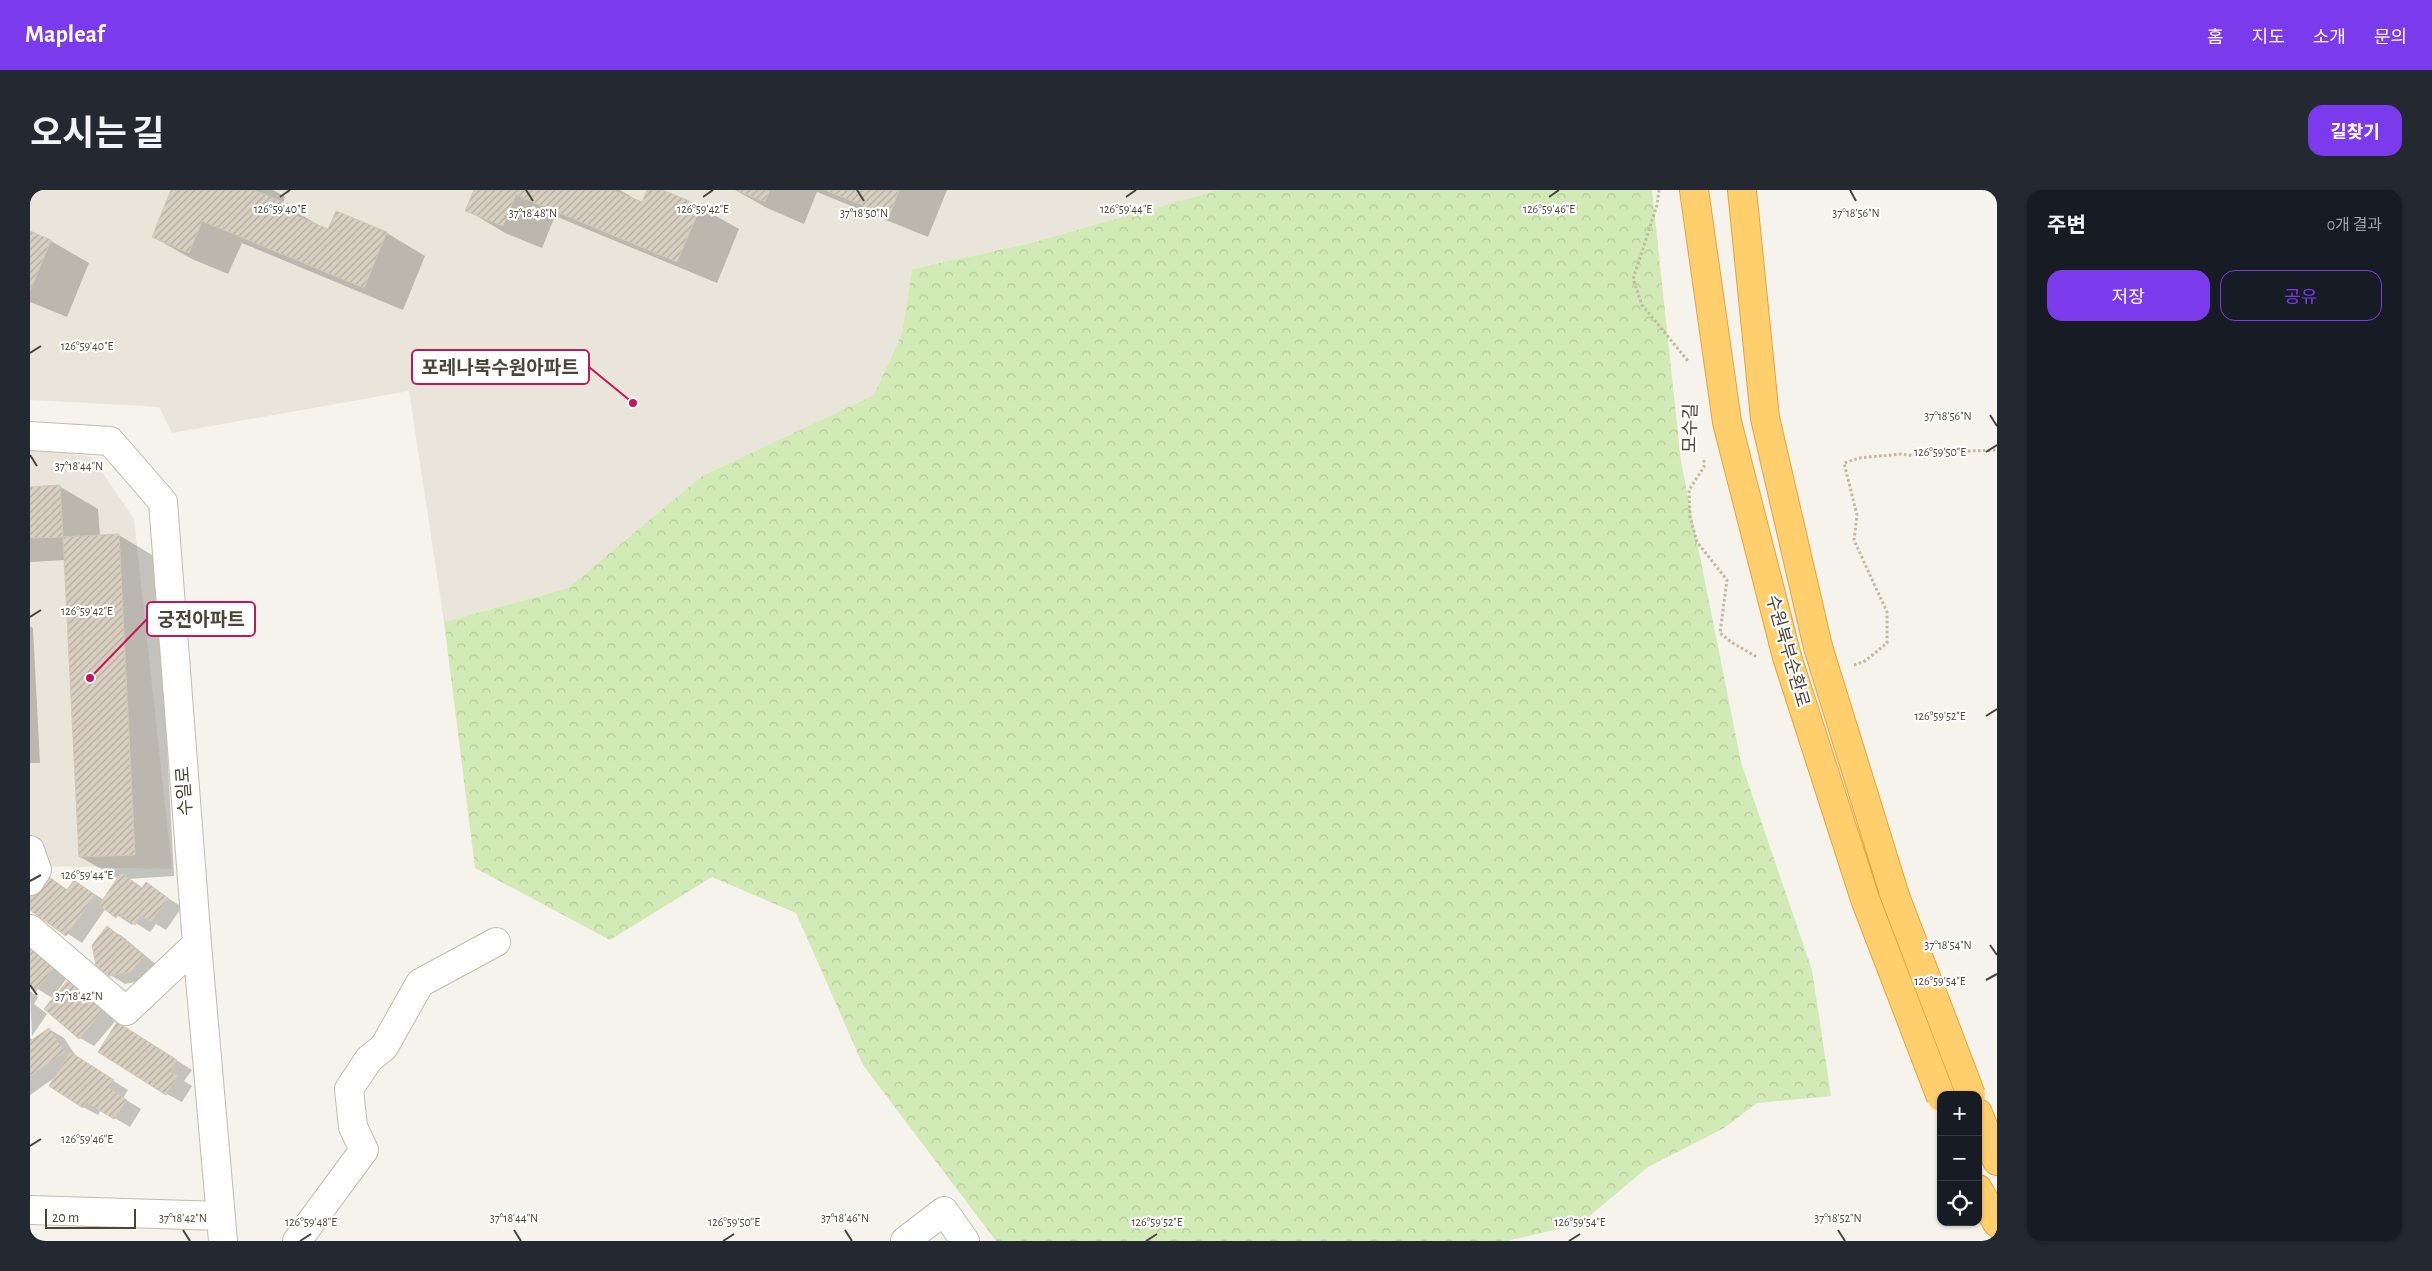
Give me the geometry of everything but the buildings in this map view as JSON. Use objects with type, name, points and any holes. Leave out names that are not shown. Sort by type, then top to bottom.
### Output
[{"type":"highway","name":"수원북부순환로","points":[[1694,190],[1727,422],[1787,657],[1865,899],[1939,1091]]},
{"type":"highway","name":"수원북부순환로","points":[[1742,190],[1765,418],[1818,647],[1894,896],[1969,1091]]},
{"type":"highway","points":[[1982,1123],[1997,1161]]},
{"type":"highway","points":[[1982,1196],[1997,1223]]},
{"type":"street","name":"수일로","points":[[30,436],[110,441],[163,502],[197,944],[222,1229]]},
{"type":"street","points":[[30,850],[37,870],[30,881]]},
{"type":"street","points":[[30,929],[126,1011],[197,944]]},
{"type":"street","points":[[297,1241],[364,1150],[353,1126],[348,1089],[369,1059],[384,1047],[420,983],[496,942]]},
{"type":"street","points":[[30,1210],[222,1229]]},
{"type":"street","points":[[905,1241],[944,1211],[965,1241]]},
{"type":"path","points":[[1659,190],[1657,205],[1633,279],[1642,305],[1689,362]]},
{"type":"path","points":[[1847,668],[1865,661],[1887,643],[1887,612],[1854,540],[1857,515],[1844,463],[1859,458],[1901,454],[1924,457],[1942,452],[1997,450]]},
{"type":"path","name":"모수길","points":[[1704,457],[1704,467],[1689,490],[1690,517],[1697,542],[1727,580],[1720,632],[1730,642]]},
{"type":"shaded area","points":[[30,190],[1218,190],[1031,243],[912,269],[902,333],[874,395],[702,476],[568,588],[444,622],[409,391],[172,433],[159,407],[30,400]]},
{"type":"shaded area","points":[[30,450],[44,450],[92,457],[134,519],[172,869],[40,866],[30,837]]},
{"type":"green space","points":[[1218,190],[1652,190],[1681,462],[1741,762],[1812,970],[1831,1096],[1757,1103],[1724,1128],[1648,1167],[1580,1224],[1507,1241],[996,1241],[863,1065],[796,913],[712,877],[610,940],[475,868],[444,622],[568,588],[702,476],[874,395],[902,333],[912,269],[1031,243]]},
{"type":"place","name":"포레나북수원아파트","points":[[633,403]]},
{"type":"place","name":"궁전아파트","points":[[90,678]]}]
